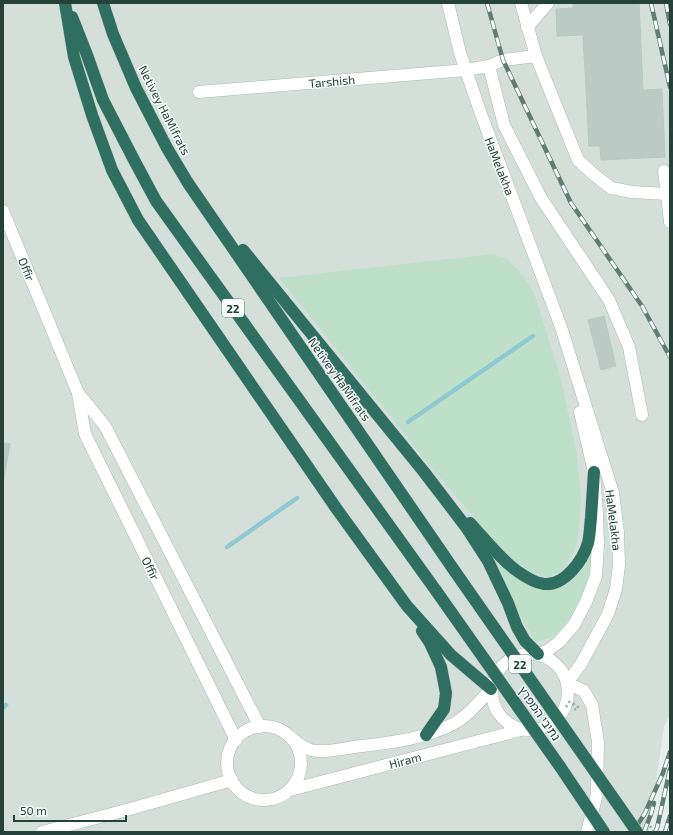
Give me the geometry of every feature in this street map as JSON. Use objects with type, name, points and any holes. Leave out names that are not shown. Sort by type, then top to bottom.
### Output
[{"type":"highway","name":"נתיבי המפרץ","points":[[66,3],[103,100],[156,201],[437,592],[561,768],[604,832]]},
{"type":"highway","points":[[66,3],[74,57],[92,115],[112,170],[138,220],[336,508],[407,606],[430,643],[441,667],[446,693],[444,709],[426,735]]},
{"type":"highway","name":"Netivey HaMifrats","points":[[103,3],[113,34],[136,88],[167,148],[188,183],[456,573],[637,832]]},
{"type":"highway","points":[[188,183],[424,472],[466,527],[488,562],[517,627],[526,641],[538,654]]},
{"type":"highway","points":[[424,472],[502,558],[517,571],[531,580],[545,584],[557,582],[564,578],[582,558],[588,543],[594,472]]},
{"type":"highway","points":[[407,606],[451,655],[491,689]]},
{"type":"street","name":"HaMelakha","points":[[448,3],[460,53],[481,114],[561,327],[613,493],[618,534],[619,565],[616,589],[608,614],[581,664],[567,683]]},
{"type":"street","points":[[521,3],[536,56],[578,160],[612,188],[632,192],[667,194]]},
{"type":"street","points":[[528,27],[548,3]]},
{"type":"street","name":"Tarshish","points":[[199,92],[466,70],[489,66],[504,60],[536,56]]},
{"type":"street","points":[[489,66],[504,125],[541,198],[609,300],[629,347],[642,415]]},
{"type":"street","points":[[664,171],[670,222]]},
{"type":"street","name":"Offir","points":[[3,211],[78,393],[85,434],[236,740]]},
{"type":"street","name":"HaMelakha","points":[[538,654],[548,651],[559,642],[574,625],[586,602],[596,576],[598,545],[594,472],[561,327]]},
{"type":"street","name":"Offir","points":[[78,393],[105,426],[260,727]]},
{"type":"street","points":[[524,654],[538,654],[557,664],[564,673],[567,683],[568,701],[565,708],[557,719],[547,727],[534,730],[521,730],[502,719],[492,700],[491,689],[494,676],[501,665],[512,657],[524,654]]},
{"type":"street","points":[[567,683],[584,691],[592,705],[598,742],[597,794],[587,832]]},
{"type":"street","name":"Hiram","points":[[289,736],[304,747],[317,752],[401,741],[426,735],[454,724],[468,713],[491,689]]},
{"type":"street","points":[[260,727],[270,727],[280,730],[289,736],[297,746],[301,757],[301,769],[297,781],[290,790],[280,797],[270,800],[258,800],[248,796],[238,789],[228,770],[230,749],[236,740],[251,729],[260,727]]},
{"type":"street","name":"Hiram","points":[[290,790],[521,730]]},
{"type":"street","points":[[42,832],[232,780]]},
{"type":"shaded area","points":[[3,3],[670,3],[670,713],[664,727],[649,832],[3,832]]},
{"type":"green space","points":[[493,254],[507,259],[523,275],[534,293],[561,379],[576,450],[581,496],[579,530],[574,553],[562,571],[547,577],[529,571],[507,556],[434,471],[279,278]]},
{"type":"green space","points":[[592,544],[596,548],[586,585],[572,616],[553,637],[535,642],[521,617],[509,590],[486,549],[544,588]]},
{"type":"building","points":[[573,3],[639,3],[643,90],[662,89],[665,157],[601,160],[600,146],[589,146],[583,35],[557,36],[556,9],[573,8]]},
{"type":"building","points":[[604,316],[616,366],[601,370],[588,320]]},
{"type":"building","points":[[3,443],[10,444],[3,483]]},
{"type":"waterway","points":[[408,422],[533,336]]},
{"type":"waterway","points":[[227,547],[297,498]]},
{"type":"waterway","points":[[3,708],[6,705]]},
{"type":"railway","points":[[487,3],[503,60],[571,203],[642,306],[670,357]]},
{"type":"railway","points":[[651,3],[670,87]]},
{"type":"railway","points":[[666,3],[670,24]]},
{"type":"railway","points":[[633,832],[645,813],[663,773],[670,752]]},
{"type":"railway","points":[[655,832],[670,769]]},
{"type":"railway","points":[[644,832],[654,803]]},
{"type":"railway","points":[[665,832],[670,816]]}]
